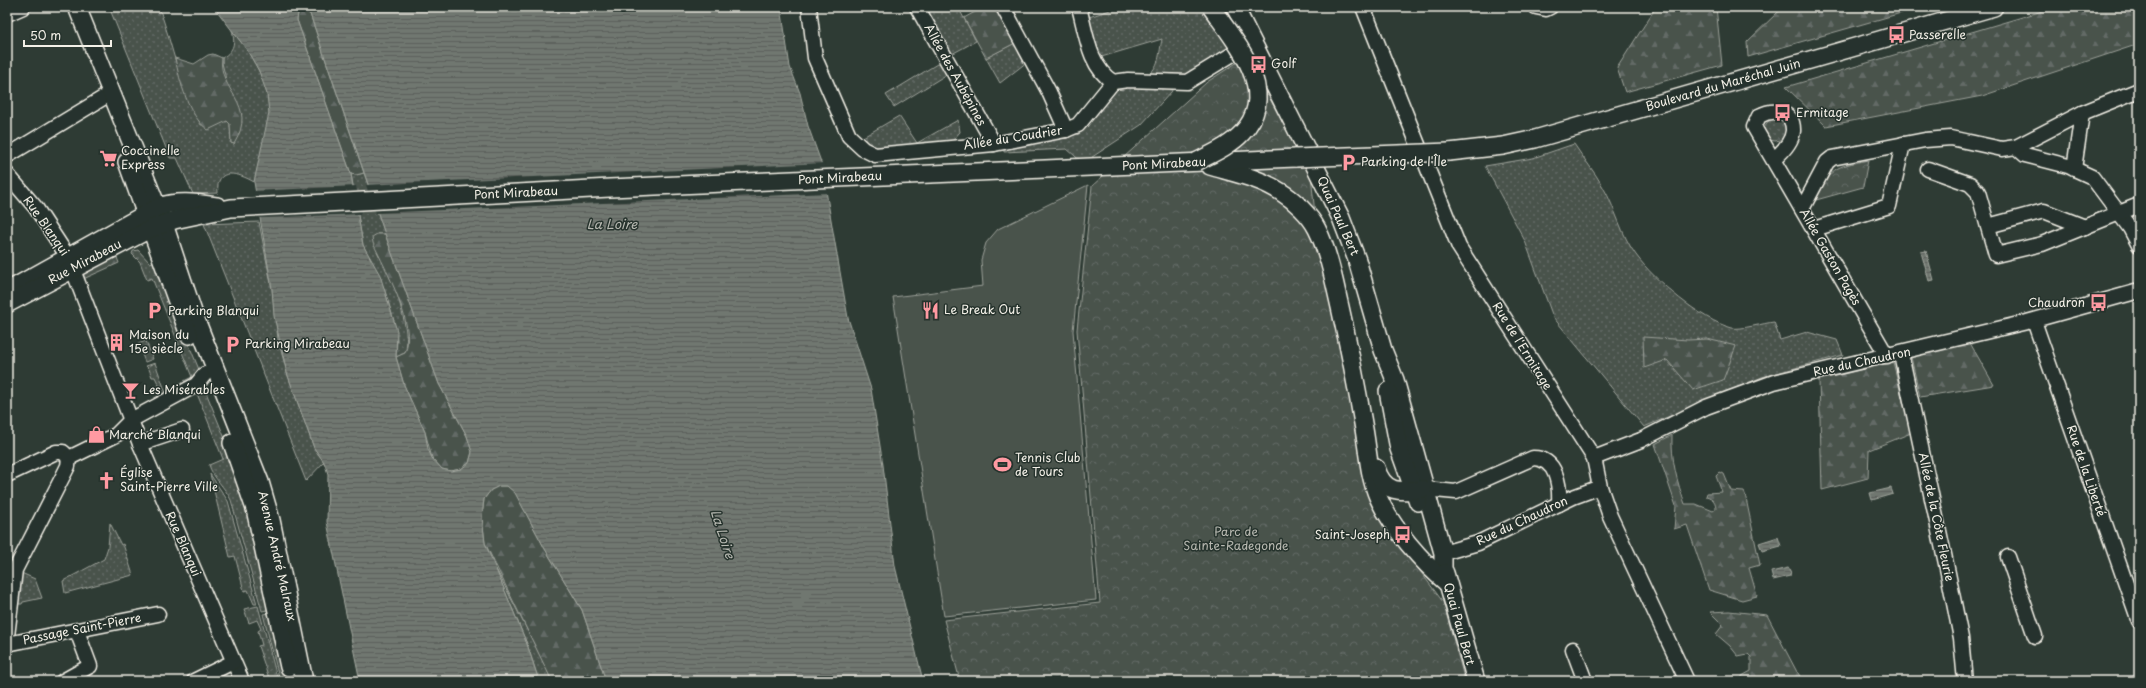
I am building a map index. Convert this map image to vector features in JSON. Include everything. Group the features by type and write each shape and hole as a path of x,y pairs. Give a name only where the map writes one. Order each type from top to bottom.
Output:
{"main road":[{"name":"Avenue André Malraux","path":"68,7 102,98 161,216 205,374 250,492 292,681"},
{"name":"Avenue André Malraux","path":"77,7 161,216 193,312 267,504 304,681"},
{"path":"1196,162 1227,145 1242,133 1254,116 1258,100 1256,81 1251,68 1211,7"},
{"name":"Quai Paul Bert","path":"1223,7 1269,71 1275,88 1344,225 1357,260 1383,350 1390,409 1402,459 1419,490 1443,560 1448,584 1476,681"},
{"name":"Quai Paul Bert","path":"1236,7 1250,43"},
{"name":"Boulevard du Maréchal Juin","path":"1449,152 1504,146 1535,139 1994,7"},
{"name":"Pont Mirabeau","path":"161,216 185,202 231,208 594,189 1449,152"},
{"path":"1196,162 1252,178 1281,192 1300,208 1316,228 1334,277 1350,350 1374,484 1384,509 1419,554 1448,584"},
{"name":"Rue Mirabeau","path":"7,291 70,263 161,216"},
{"name":"Rue Mirabeau","path":"7,304 70,263"},
{"path":"1364,428 1376,471 1382,482 1388,488 1396,490 1419,490"}],"street":[{"path":"7,14 23,7"},
{"name":"Allée du Coudrier","path":"809,7 814,58 849,136 863,149 876,155 994,144 1066,130 1078,125 1113,82"},
{"name":"Allée des Aubépines","path":"917,7 994,144"},
{"path":"1003,7 1049,92 1066,130"},
{"path":"1079,7 1095,64 1103,76 1113,82 1128,80 1187,82 1250,43"},
{"name":"Rue de l'Ermitage","path":"1363,7 1459,247 1594,458 1600,487 1610,516 1687,681"},
{"path":"1536,7 1550,7"},
{"path":"1802,208 1827,162 1832,158 1926,140 1951,138 2002,149 2016,147 2082,113 2139,90"},
{"path":"7,156 102,98"},
{"path":"2074,169 2082,113"},
{"path":"1814,229 1889,206 1903,144"},
{"path":"2016,147 2025,155 2074,169 2092,176 2130,228 2139,245"},
{"name":"Allée Gaston Pagès","path":"1774,159 1886,356"},
{"path":"1928,169 1970,184 1978,192 1996,255 2042,244 2120,214 2139,205"},
{"name":"Rue Blanqui","path":"7,174 36,208 70,263 140,444 242,681"},
{"path":"1988,226 2044,212 2085,227"},
{"name":"Rue du Chaudron","path":"1594,458 1641,440 1706,407 1774,382 1886,356 1901,354 2034,321 2139,291"},
{"name":"Rue de la Liberté","path":"2034,321 2139,621"},
{"name":"Allée de la Côte Fleurie","path":"1901,354 1961,638 1965,681"},
{"path":"68,458 116,435 131,420 196,385 205,374"},
{"path":"140,444 182,430"},
{"path":"7,475 56,452 63,452 68,458 68,466 22,552 15,570 7,636"},
{"path":"1419,490 1456,492 1533,458 1542,458 1550,464 1554,472 1559,489 1559,504"},
{"name":"Rue du Chaudron","path":"1443,560 1559,504 1600,487"},
{"path":"2008,557 2035,636"},
{"name":"Passage Saint-Pierre","path":"7,644 158,614"},
{"path":"63,681 90,666 77,631"},
{"path":"1573,649 1585,681"},
{"path":"194,681 233,662"}],"green space":[{"path":"109,7 159,7 182,82 201,125 227,121 230,124 231,143 234,144 225,75 222,63 222,58 232,49 233,46 234,39 232,30 258,68 266,90 268,101 269,113 267,130 254,182 242,176 229,174 224,175 220,179 218,184 218,193 193,194 177,158 170,158"},
{"path":"931,7 958,7 976,41 948,56 925,10"},
{"path":"986,7 988,12 996,7 1017,42 986,58 964,18"},
{"path":"1119,7 1205,7 1233,47 1183,77 1146,76 1154,69 1159,55 1162,39 1098,58 1086,18"},
{"path":"1656,7 1716,7 1722,65 1625,92 1617,68"},
{"path":"1790,7 1922,7 1748,57 1747,42 1778,12"},
{"path":"2056,7 2139,7 2139,44 1982,96 1826,126 1786,87"},
{"path":"305,11 310,14 364,173 356,175 351,174 297,20 298,13"},
{"path":"1017,42 1027,62 1000,83 986,58"},
{"path":"213,54 222,58 222,69 225,80 240,107 242,118 240,130 234,144 231,143 230,124 227,121 208,130 201,124 190,107 179,77 175,58 194,64 208,55"},
{"path":"942,61 949,73 894,107 886,95"},
{"name":"Parc de Sainte-Radegonde","path":"1238,62 1269,97 1311,176 1319,252 1374,509 1443,602 1465,681 960,681 944,620 1100,603 1077,330 1092,186 1207,82"},
{"path":"1116,87 1171,87 1172,91 1141,125 1083,163 1067,149 1004,152 1004,148 1079,134"},
{"path":"899,116 917,143 958,120 960,132 952,141 872,148 863,137"},
{"path":"1775,119 1783,122 1786,130 1783,138 1775,141 1767,138 1764,130 1767,122"},
{"path":"1574,144 1603,187 1612,204 1626,239 1636,255 1655,276 1680,298 1707,317 1732,328 1774,322 1780,340 1807,332 1837,340 1843,355 1762,377 1644,427 1553,317 1525,241 1485,166 1533,158"},
{"path":"1868,160 1863,187 1816,200 1826,181 1834,170"},
{"path":"364,173 385,234 377,234 392,277 406,329 407,343 405,353 396,357 397,340 394,321 384,288 363,245 351,174 356,175"},
{"name":"Tennis Club de Tours","path":"1088,185 1073,331 1096,600 944,616 893,297 983,286 981,260 986,243 998,229"},
{"path":"259,222 272,289 278,339 287,373 314,448 324,462 306,481 204,224"},
{"path":"377,234 385,234 439,384 467,436 472,452 469,463 461,469 451,471 442,469 432,458 425,432 404,385 396,357 405,353 408,341 407,328 392,282 373,243 372,237"},
{"path":"138,250 150,263 155,261 200,372 200,375 186,383 184,381 192,377 152,278 147,280 140,262 132,254 133,251"},
{"path":"116,255 119,263 81,280 81,274"},
{"path":"1643,337 1688,340 1707,339 1736,346 1723,380 1693,390 1667,360 1644,368"},
{"path":"146,341 153,359 145,362 138,344"},
{"path":"1970,343 1994,385 1920,397 1911,357"},
{"path":"1893,362 1911,433 1869,450 1868,478 1822,490 1819,380"},
{"path":"155,363 166,393 163,394 155,377 152,377 146,366"},
{"path":"203,385 235,463 274,609 262,611 231,500 213,474 209,465 223,459 196,391"},
{"path":"1672,435 1672,453 1675,470 1685,504 1696,504 1713,511 1716,509 1714,501 1706,496 1707,493 1722,492 1716,476 1720,472 1724,474 1731,491 1744,492 1760,565 1749,568 1757,596 1742,600 1709,590 1687,525 1674,529 1676,506 1655,444"},
{"path":"210,474 228,501 257,604 254,604 248,590 244,591 235,556 230,557"},
{"path":"499,486 507,486 515,492 545,549 582,610 606,681 552,681 485,543 482,517 484,499 491,490"},
{"path":"110,523 121,545 123,544 133,575 65,593 63,581 104,559 108,547"},
{"path":"493,563 552,681 539,681 527,644"},
{"path":"19,572 35,579 42,598 23,602 22,604 14,604"},
{"path":"258,606 278,681 270,681 258,646 262,645 258,631 261,629 257,620 249,623 244,609"},
{"path":"1729,611 1767,615 1797,672 1804,681 1742,681 1742,676 1751,671 1751,657 1748,654 1738,656 1730,646 1716,634 1723,625 1710,612"},
{"path":"274,612 289,681 280,681 263,614"}],"water":[{"name":"La Loire","path":"214,7 781,7 790,67 800,93 808,126 821,162 848,318 871,389 883,465 895,566 923,681 606,681 582,610 545,549 515,493 507,486 499,486 491,490 484,499 482,517 485,543 527,644 539,681 360,681 327,522 328,474 324,462 314,448 287,373 274,316 272,289 254,182 269,113 267,94 259,71 247,50","holes":["305,11 310,14 385,234 439,384 467,436 472,452 469,463 461,469 451,471 442,469 432,458 428,449 425,432 404,385 396,357 397,331 380,275 363,245 351,174 297,20 298,13"]},
{"path":"1926,251 1934,280 1929,281 1921,252"},
{"path":"1891,488 1893,494 1872,500 1870,493"},
{"path":"1778,537 1781,546 1762,551 1759,543"},
{"path":"1788,568 1791,570 1790,576 1773,580 1771,572"}],"pier":[{"path":"824,163 828,193 376,213 366,185"},
{"path":"356,186 361,214 257,218 253,191"}],"place":[{"name":"Passerelle","path":"1896,35"},
{"name":"Golf","path":"1258,64"},
{"name":"Ermitage","path":"1783,113"},
{"name":"Coccinelle Express","path":"108,158"},
{"name":"Parking de l'Île","path":"1348,162"},
{"name":"Chaudron","path":"2098,303"},
{"name":"Le Break Out","path":"931,310"},
{"name":"Parking Blanqui","path":"155,311"},
{"name":"Maison du 15e siècle","path":"116,342"},
{"name":"Parking Mirabeau","path":"232,344"},
{"name":"Les Misérables","path":"130,390"},
{"name":"Marché Blanqui","path":"96,435"},
{"name":"Tennis Club de Tours","path":"1002,465"},
{"name":"Église Saint-Pierre Ville","path":"107,480"},
{"name":"Saint-Joseph","path":"1403,535"}]}
